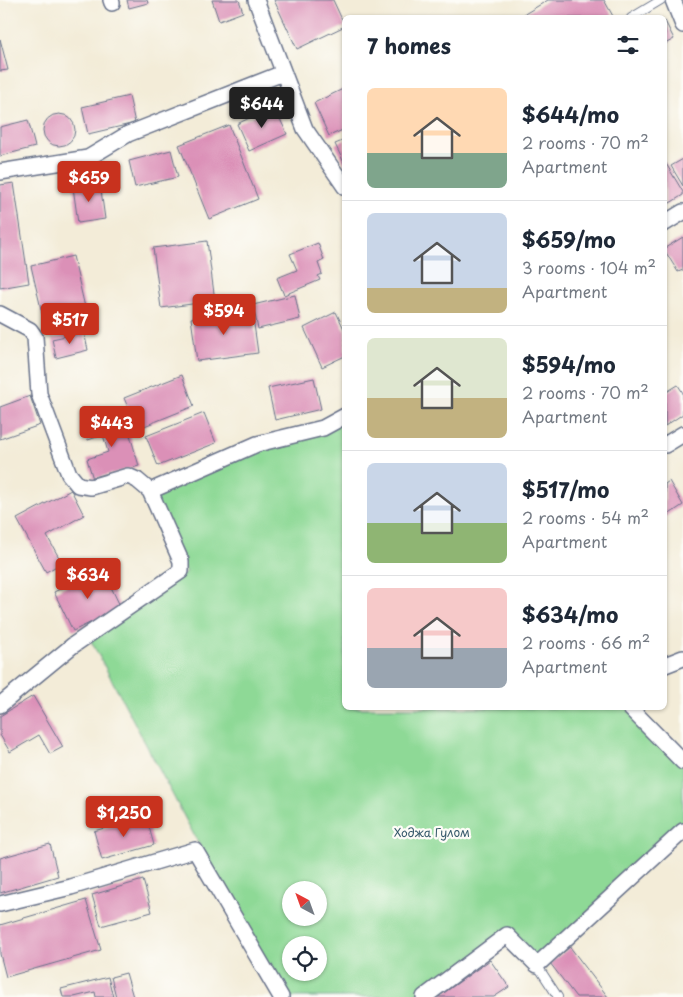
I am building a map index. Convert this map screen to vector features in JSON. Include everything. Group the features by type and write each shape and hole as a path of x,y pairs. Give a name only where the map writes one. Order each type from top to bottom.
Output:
{"street":[{"path":"256,0 305,129 342,183"},
{"path":"672,0 683,25"},
{"path":"0,172 88,158 128,134 283,73"},
{"path":"667,222 683,212"},
{"path":"0,314 30,330 36,337 39,394 69,474 78,485 91,487 128,476 137,480 150,491 181,562 182,572 72,646 0,705"},
{"path":"150,491 257,444 323,428 342,418"},
{"path":"667,444 683,434"},
{"path":"667,664 683,658"},
{"path":"632,710 683,762"},
{"path":"424,997 506,935 537,965 683,831"},
{"path":"0,904 70,887 195,850 281,997"}],"lane":[{"path":"636,15 661,0"},
{"path":"537,965 558,997"}],"green space":[{"name":"Ходжа Гулом","path":"342,417 342,710 637,710 683,759 683,831 537,965 506,935 412,997 286,997 247,935 89,637 187,572 159,536 150,491"}],"building":[{"path":"127,0 147,0 148,3 129,8"},
{"path":"212,0 239,0 243,12 219,21"},
{"path":"274,0 333,0 342,20 342,27 297,49"},
{"path":"548,0 604,0 612,15 523,15"},
{"path":"667,25 674,39 667,43"},
{"path":"0,39 8,70 0,71"},
{"path":"342,89 342,130 329,136 314,103"},
{"path":"129,96 135,123 88,134 82,107"},
{"path":"274,106 287,134 249,151 237,124"},
{"path":"59,114 65,115 70,119 74,124 74,136 70,141 65,145 59,146 53,145 48,141 44,136 43,130 44,124 48,119 53,115"},
{"path":"28,120 35,147 0,156 0,127"},
{"path":"229,125 258,199 209,219 179,145"},
{"path":"342,141 342,159 335,144"},
{"path":"171,150 178,177 135,187 129,161"},
{"path":"683,159 683,186 671,166"},
{"path":"667,165 683,192 683,195 667,205"},
{"path":"14,183 29,283 0,288 0,185"},
{"path":"100,183 105,219 78,223 73,187"},
{"path":"683,237 683,270 678,272 667,254 667,247"},
{"path":"207,241 215,301 161,308 153,248"},
{"path":"318,243 324,260 318,263 322,274 318,276 320,280 284,295 277,278 297,270 290,254"},
{"path":"73,256 88,320 46,330 31,266"},
{"path":"295,295 300,319 258,329 253,305"},
{"path":"252,310 258,353 197,361 191,318"},
{"path":"336,312 342,325 342,357 322,367 304,328"},
{"path":"84,332 88,350 56,358 52,339"},
{"path":"182,375 194,406 137,429 124,398"},
{"path":"314,378 321,409 275,420 268,388"},
{"path":"678,385 683,393 683,414 667,425 667,392"},
{"path":"30,396 40,425 0,439 0,407"},
{"path":"204,413 216,443 158,466 146,436"},
{"path":"120,415 125,429 128,428 139,466 93,479 87,459 108,452 103,435 88,440 84,426"},
{"path":"669,481 683,505 667,516 667,482"},
{"path":"71,490 84,515 47,536 62,563 46,572 17,519"},
{"path":"102,568 121,608 73,631 54,592"},
{"path":"33,696 63,747 50,754 39,735 10,752 0,735 0,716"},
{"path":"146,816 154,845 102,860 94,831"},
{"path":"50,844 58,876 0,893 0,858"},
{"path":"143,880 152,912 101,926 92,895"},
{"path":"86,900 101,950 6,977 0,954 0,925"},
{"path":"570,947 608,997 576,997 550,963"},
{"path":"490,960 509,987 494,997 438,997"},
{"path":"126,973 133,997 116,997 111,977"},
{"path":"108,977 113,997 96,997 95,992 74,997 63,997 61,989"}]}
